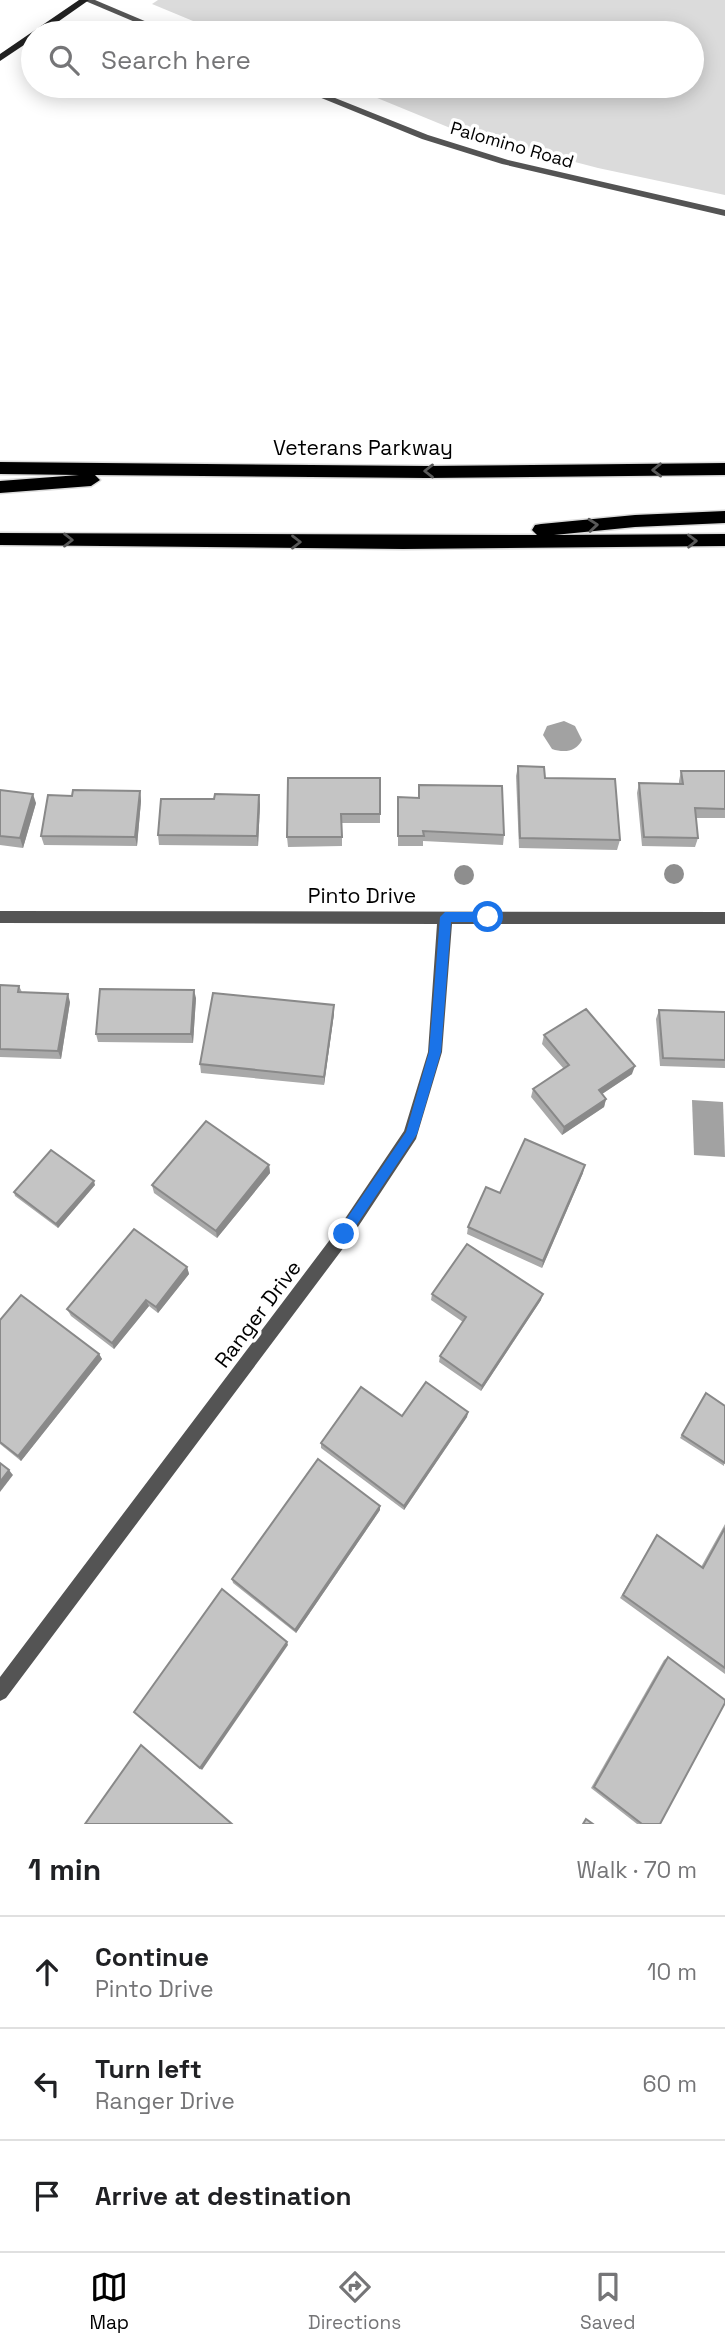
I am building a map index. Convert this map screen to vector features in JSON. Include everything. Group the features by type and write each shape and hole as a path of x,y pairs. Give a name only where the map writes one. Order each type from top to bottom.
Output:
{"highway":[{"path":"0,457 103,469"},
{"name":"Veterans Parkway","path":"0,468 725,468"},
{"path":"0,487 187,470"},
{"path":"403,543 635,521 725,517"},
{"path":"0,539 403,543 725,540"}],"main road":[{"path":"54,21 86,0"},
{"path":"0,58 21,44"}],"street":[{"path":"86,0 138,21"},
{"name":"Palomino Road","path":"327,98 425,137 505,162 725,213"},
{"name":"Pinto Drive","path":"0,917 725,919"},
{"name":"Ranger Drive","path":"0,1692 344,1234 411,1134 435,1052 445,917"}],"shaded area":[{"path":"158,0 725,0 725,195 598,168 460,132 377,98 704,98 704,21 193,21 152,4"},
{"path":"564,721 575,726 582,740 569,750 552,749 543,735 547,726"},
{"path":"692,1100 723,1102 725,1157 694,1155"}],"building":[{"path":"518,766 544,767 545,778 615,779 620,840 520,838"},
{"path":"681,771 725,771 725,809 695,808 698,838 644,837 639,783 683,784"},
{"path":"288,778 380,778 380,814 341,814 342,837 287,837"},
{"path":"419,785 502,786 504,835 423,831 424,836 398,836 398,797 419,798"},
{"path":"0,790 33,794 20,838 0,836"},
{"path":"73,790 140,791 135,837 41,836 48,795 72,796"},
{"path":"215,794 259,795 257,836 158,835 161,799 214,799"},
{"path":"0,985 19,986 18,992 68,994 58,1051 0,1049"},
{"path":"100,989 194,990 191,1034 96,1034"},
{"path":"213,993 334,1005 324,1077 200,1064"},
{"path":"586,1009 635,1066 599,1090 606,1099 564,1127 533,1089 569,1065 544,1035"},
{"path":"659,1010 725,1012 725,1060 663,1058"},
{"path":"206,1121 269,1165 216,1231 152,1185"},
{"path":"525,1139 585,1165 543,1261 468,1227 486,1187 500,1193"},
{"path":"51,1150 94,1181 56,1224 14,1192"},
{"path":"134,1229 187,1267 156,1307 146,1300 112,1343 67,1309"},
{"path":"467,1244 543,1294 482,1386 440,1356 466,1317 432,1294"},
{"path":"21,1295 99,1354 18,1456 0,1442 0,1320"},
{"path":"426,1382 468,1412 404,1506 321,1443 361,1387 402,1416"},
{"path":"706,1393 725,1406 725,1463 682,1435"},
{"path":"318,1459 380,1506 295,1630 232,1579"},
{"path":"0,1463 9,1470 0,1482"},
{"path":"725,1528 725,1668 623,1595 657,1535 703,1568"},
{"path":"222,1589 287,1642 200,1768 134,1712"},
{"path":"668,1657 725,1700 725,1703 660,1824 642,1824 594,1787"},
{"path":"141,1745 232,1824 85,1824"}],"route":[{"path":"344,1234 411,1134 435,1052 445,917 488,917"}]}
